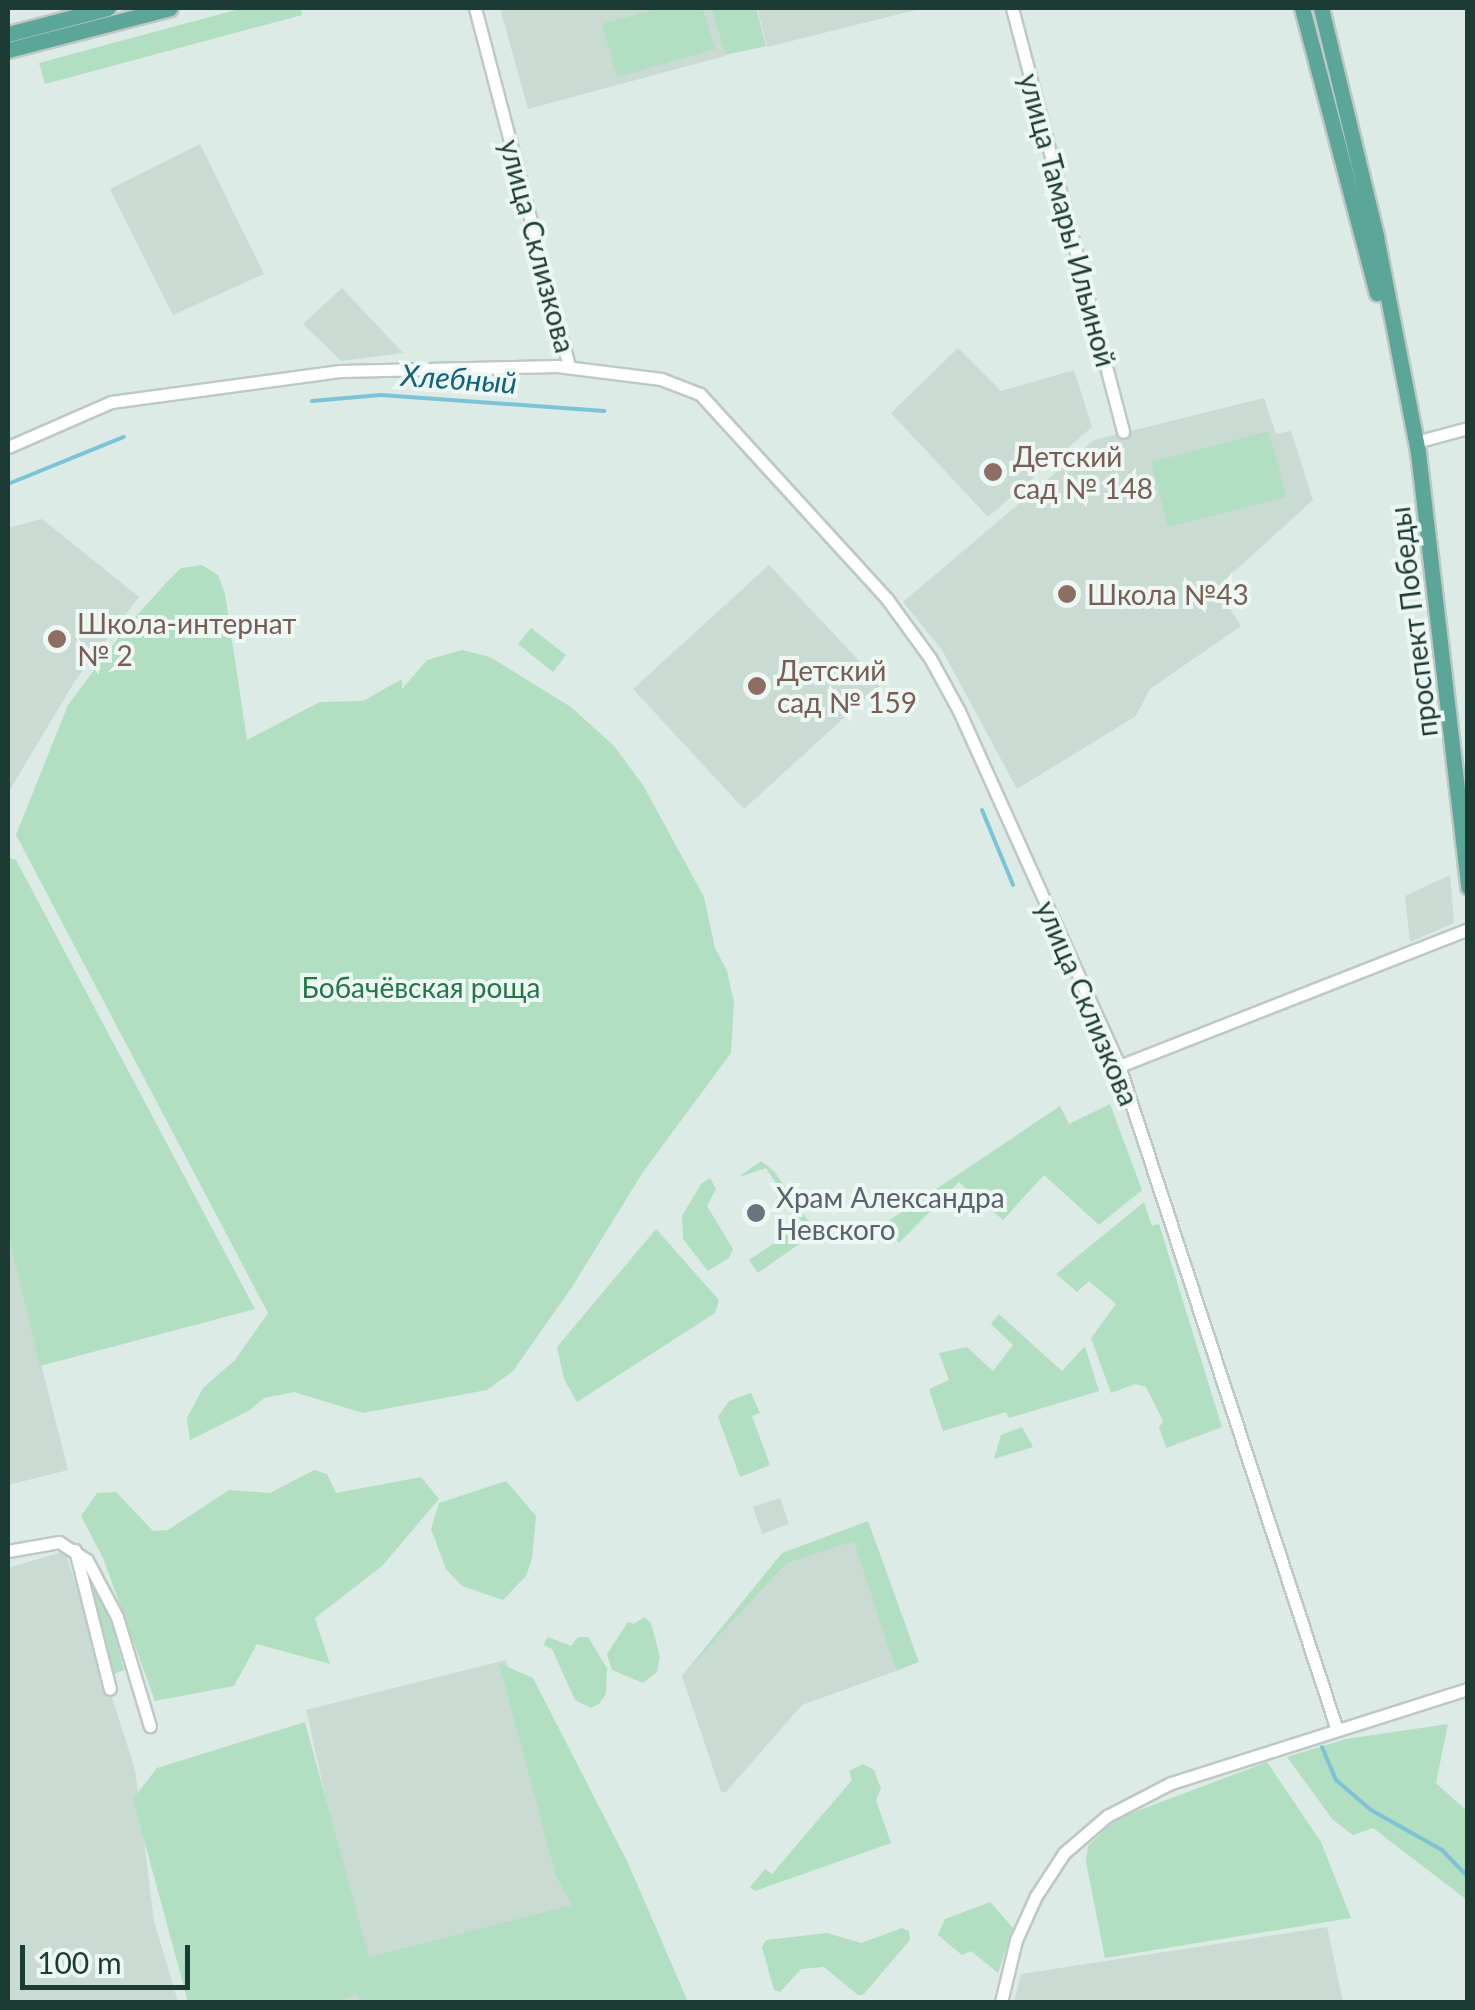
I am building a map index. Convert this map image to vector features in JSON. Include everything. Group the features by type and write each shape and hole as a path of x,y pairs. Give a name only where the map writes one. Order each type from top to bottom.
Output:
{"main road":[{"path":"8,34 108,8"},
{"path":"8,50 170,8"},
{"name":"проспект Победы","path":"1302,8 1379,300 1398,354"},
{"name":"проспект Победы","path":"1321,8 1376,236 1416,442 1468,887"}],"street":[{"name":"улица Склизкова","path":"475,8 569,367 661,379 694,389 894,608 930,658 959,711 1119,1066 1337,1730"},
{"name":"улица Тамары Ильиной","path":"1012,8 1123,432"},
{"path":"8,447 111,402 281,377 396,368 569,367"},
{"path":"1416,442 1468,428"},
{"path":"1119,1066 1468,930"},
{"path":"8,1552 59,1542 74,1550 98,1574 117,1617 150,1726"},
{"path":"74,1550 110,1689"},
{"path":"1000,2002 1025,1915 1058,1860 1088,1830 1160,1787 1468,1690"}],"shaded area":[{"path":"500,8 711,8 725,56 528,109"},
{"path":"757,8 924,8 767,47"},
{"path":"200,144 264,274 173,315 110,189"},
{"path":"342,288 403,353 341,361 303,324"},
{"name":"Детский сад № 148","path":"958,348 1001,391 1074,370 1092,427 988,517 891,413"},
{"name":"Школа №43","path":"1264,398 1276,434 1291,431 1313,500 1217,587 1241,626 1150,689 1136,716 1017,789 942,650 903,602 1094,440"},
{"name":"Школа-интернат № 2","path":"42,519 139,597 75,681 8,793 8,528"},
{"name":"Детский сад № 159","path":"769,565 881,684 744,809 633,689"},
{"path":"1450,875 1454,923 1410,942 1405,896"},
{"path":"8,1233 68,1470 8,1485"},
{"path":"780,1498 789,1524 762,1534 753,1507"},
{"path":"855,1540 896,1671 802,1705 726,1792 721,1792 682,1676 787,1563"},
{"path":"65,1551 135,1769 154,1921 178,2002 8,2002 8,1568"},
{"path":"506,1660 580,1905 675,2002 229,2002 364,1967 306,1710"},
{"path":"1327,1927 1343,2002 1014,2002 1021,1974"}],"green space":[{"path":"243,8 301,8 302,15 45,84 39,63"},
{"path":"660,8 703,8 715,49 617,77 602,24"},
{"path":"711,8 756,8 766,46 725,55"},
{"path":"1269,431 1286,497 1168,527 1151,462"},
{"name":"Бобачёвская роща","path":"202,565 218,575 225,594 247,740 320,702 363,701 402,679 402,689 427,660 462,650 490,657 571,707 614,746 643,785 704,897 715,948 727,971 734,1003 731,1053 643,1172 572,1287 513,1371 487,1390 363,1413 294,1392 264,1398 250,1410 190,1440 187,1418 203,1388 235,1360 268,1313 16,835 68,705 128,625 168,581 181,568"},
{"path":"531,628 566,655 553,672 518,644"},
{"path":"8,857 16,860 255,1309 40,1366 8,1233"},
{"path":"1110,1104 1142,1190 1099,1225 1044,1175 1003,1220 959,1182 899,1243 884,1224 1060,1106 1069,1124"},
{"path":"761,1161 774,1171 816,1232 758,1273 749,1260 803,1224 766,1168 739,1177"},
{"path":"710,1178 716,1189 707,1206 733,1249 729,1258 708,1271 683,1239 682,1216 701,1184"},
{"path":"1144,1202 1152,1226 1159,1224 1222,1427 1166,1448 1159,1427 1163,1421 1146,1387 1135,1384 1111,1393 1091,1338 1116,1304 1089,1281 1077,1292 1056,1274"},
{"path":"656,1229 719,1300 715,1313 577,1402 564,1379 557,1347"},
{"path":"999,1314 1062,1371 1085,1346 1099,1391 1009,1418 1006,1412 943,1431 929,1389 949,1380 939,1353 967,1347 993,1371 1013,1345 991,1324"},
{"path":"751,1393 760,1413 752,1416 770,1465 740,1477 718,1417 729,1401"},
{"path":"1022,1427 1033,1447 994,1459 1001,1435"},
{"path":"314,1470 327,1474 336,1493 421,1477 439,1499 382,1566 315,1618 330,1664 257,1644 234,1686 155,1701 103,1558 81,1516 97,1493 116,1492 153,1531 168,1530 229,1490 270,1493"},
{"path":"506,1481 536,1516 532,1559 526,1576 503,1600 462,1586 446,1569 431,1529 439,1503"},
{"path":"868,1521 919,1662 896,1671 854,1541 787,1563 682,1676 782,1553"},
{"path":"93,1583 109,1614 124,1670 114,1674 95,1607"},
{"path":"644,1617 651,1623 660,1657 657,1672 643,1683 612,1670 607,1654 628,1622 634,1624"},
{"path":"548,1637 571,1646 578,1637 588,1637 607,1668 606,1694 599,1704 591,1708 575,1700 552,1649 543,1645"},
{"path":"499,1663 533,1678 628,1863 688,2002 364,2002 356,1994 335,2002 188,2002 133,1799 157,1768 305,1722 369,1957 572,1905 556,1876"},
{"path":"1448,1724 1436,1783 1467,1811 1467,1900 1373,1828 1353,1835 1333,1820 1287,1757 1346,1739"},
{"path":"1267,1762 1321,1842 1351,1918 1105,1958 1086,1862 1088,1846 1116,1819"},
{"path":"863,1764 874,1770 881,1789 876,1800 891,1843 755,1891 750,1887 765,1869 772,1874 852,1780 849,1771"},
{"path":"990,1902 1013,1928 998,1973 971,1951 962,1955 938,1935 945,1919"},
{"path":"902,1928 909,1931 910,1940 863,1995 824,1967 801,1969 780,1992 774,1990 762,1947 766,1940 827,1933 861,1943"}],"waterway":[{"name":"Хлебный","path":"312,401 381,395 604,411"},
{"name":"Хлебный","path":"8,484 124,437"},
{"name":"Хлебный","path":"982,810 1013,885"},
{"name":"Хлебный","path":"1322,1747 1336,1780 1371,1810 1442,1850 1468,1877"}],"place":[{"name":"Детский сад № 148","path":"993,472"},
{"name":"Школа №43","path":"1067,594"},
{"name":"Школа-интернат № 2","path":"57,639"},
{"name":"Детский сад № 159","path":"757,686"},
{"name":"Храм Александра Невского","path":"756,1213"}]}
